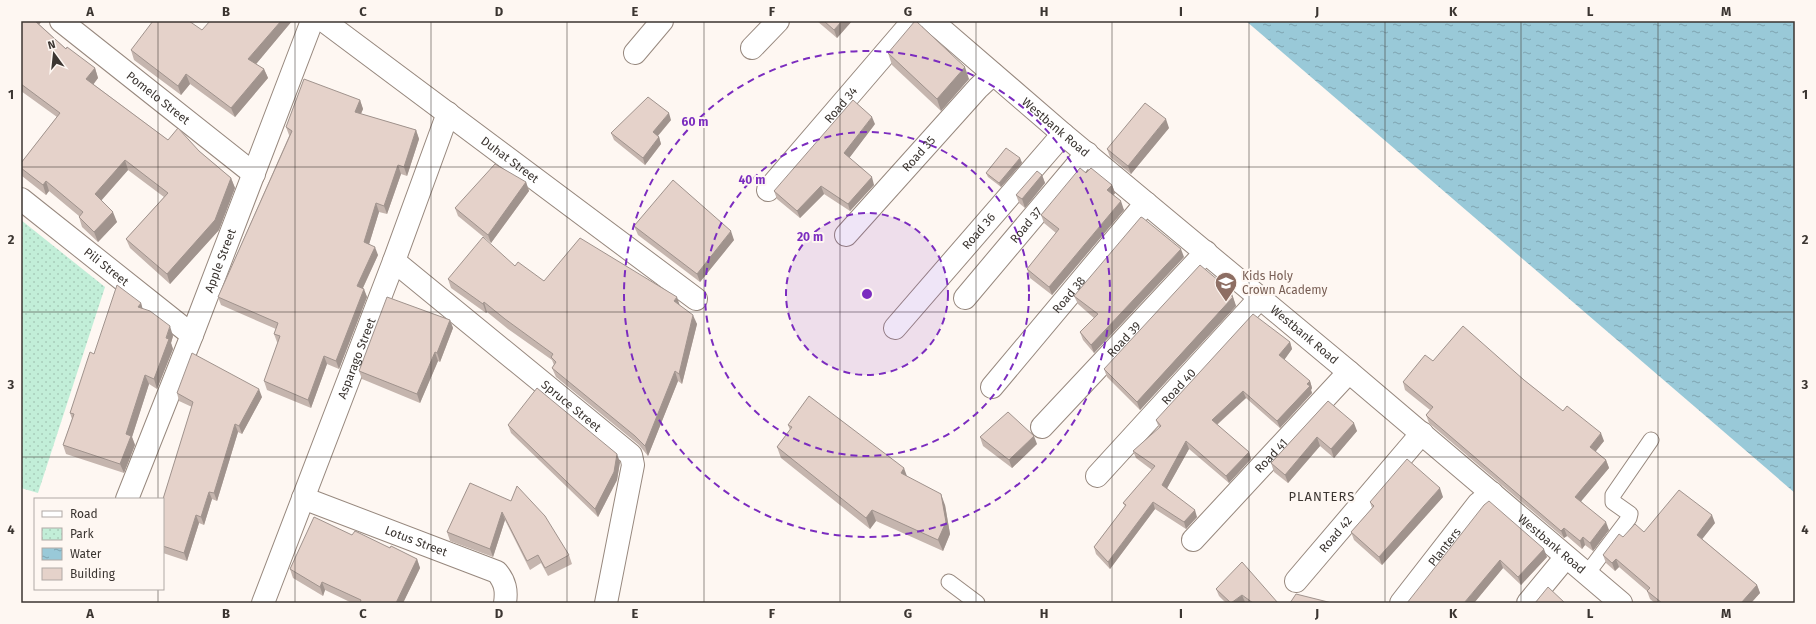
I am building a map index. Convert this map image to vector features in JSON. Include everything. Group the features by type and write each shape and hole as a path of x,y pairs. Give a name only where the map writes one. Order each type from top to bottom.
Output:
{"street":[{"name":"Pomelo Street","path":"61,21 254,174"},
{"name":"Apple Street","path":"126,498 192,335 312,21"},
{"name":"Duhat Street","path":"324,21 696,299"},
{"path":"635,52 662,21"},
{"path":"752,48 778,21"},
{"name":"Road 34","path":"768,190 913,21"},
{"name":"Westbank Road","path":"932,21 1063,134 1422,433 1586,575 1621,603"},
{"name":"Road 35","path":"846,235 978,88 993,74"},
{"name":"Asparago Street","path":"263,603 394,261 448,113"},
{"name":"Road 36","path":"895,328 1063,134"},
{"name":"Road 37","path":"965,298 1087,153"},
{"name":"Pili Street","path":"21,199 192,335"},
{"name":"Road 38","path":"992,387 1146,203"},
{"name":"Road 39","path":"1042,427 1195,266 1206,252"},
{"name":"Spruce Street","path":"394,261 631,455 633,465 606,603"},
{"name":"Road 40","path":"1097,476 1260,298"},
{"name":"Road 41","path":"1193,540 1349,372"},
{"name":"Road 42","path":"1296,581 1422,433"},
{"name":"Planters","path":"1401,603 1478,504 1492,493"},
{"name":"Lotus Street","path":"303,498 497,572 503,580 506,592 505,603"},
{"path":"1528,603 1566,557"}],"lane":[{"path":"1586,575 1629,518 1630,514 1613,502 1613,495 1651,440"},
{"path":"948,582 977,603"}],"green space":[{"path":"21,220 105,287 38,493 21,488"}],"water":[{"path":"1246,21 1795,21 1795,493"}],"building":[{"path":"21,21 35,21 66,49 67,47 95,68 86,79 168,140 178,128 199,151 231,178 215,220 167,274 126,239 168,193 125,160 95,194 113,212 94,232 79,217 83,212 46,181 43,185 21,168 21,163 60,113 21,84"},
{"path":"153,21 189,21 202,30 210,21 281,21 248,59 264,69 231,108 186,74 178,86 131,50"},
{"path":"824,21 842,21 834,30"},
{"path":"915,21 965,67 937,99 888,53"},
{"path":"304,79 360,100 355,112 416,130 404,167 398,165 384,206 376,203 364,242 375,247 357,286 364,289 336,361 324,356 308,400 264,381 280,336 274,334 278,323 218,297 292,131 286,127"},
{"path":"648,97 669,113 653,132 659,137 643,158 611,133"},
{"path":"853,100 872,117 844,153 872,177 848,204 821,186 797,211 774,191"},
{"path":"1145,103 1166,119 1128,166 1107,149"},
{"path":"1006,148 1020,158 999,183 986,173"},
{"path":"495,164 526,182 488,235 455,208"},
{"path":"1080,168 1086,173 1091,168 1112,185 1107,190 1121,201 1049,287 1027,269 1059,229 1041,215"},
{"path":"1037,171 1042,175 1022,199 1016,195"},
{"path":"673,180 731,231 697,274 634,226"},
{"path":"1141,217 1181,249 1091,345 1080,332 1098,314 1074,296"},
{"path":"483,237 515,266 518,262 544,281 580,238 677,297 674,301 693,315 679,374 675,371 645,446 635,436 552,368 556,362 551,357 553,354 484,302 483,304 448,279"},
{"path":"1200,265 1231,291 1229,294 1233,297 1137,402 1104,369"},
{"path":"117,285 141,303 138,307 150,311 170,326 166,338 169,339 154,379 145,375 126,434 131,436 120,464 63,445 74,414 70,413 90,352 94,354"},
{"path":"387,297 450,320 437,353 435,352 417,394 359,371"},
{"path":"1253,314 1290,342 1279,355 1310,381 1307,384 1310,386 1277,421 1243,391 1212,420 1249,452 1226,476 1186,441 1162,485 1195,510 1184,522 1153,502 1108,562 1094,547 1126,505 1123,503 1155,466 1133,451 1161,426 1156,420"},
{"path":"1463,326 1524,380 1563,411 1567,406 1601,433 1590,447 1606,460 1575,497 1606,522 1590,543 1583,537 1580,541 1564,528 1561,531 1429,418 1426,415 1433,407 1403,382 1425,355 1433,361"},
{"path":"192,353 259,389 239,426 235,424 214,493 209,492 201,517 196,515 184,553 164,546 163,498 193,402 177,393"},
{"path":"537,388 617,454 614,472 595,509 508,425"},
{"path":"809,396 904,468 901,473 941,494 946,522 938,540 872,510 866,518 777,447 792,427 788,425"},
{"path":"1328,401 1354,423 1331,449 1317,437 1285,475 1271,463"},
{"path":"1008,412 1034,436 1009,460 980,437"},
{"path":"1407,459 1440,488 1379,557 1351,532 1374,506 1370,502"},
{"path":"470,483 511,501 517,486 545,516 569,555 545,568 538,555 527,561 502,512 490,549 447,532"},
{"path":"1679,490 1712,515 1697,535 1757,585 1741,603 1662,603 1647,591 1650,588 1616,559 1612,563 1603,555 1619,534 1623,537 1635,524 1644,532"},
{"path":"1489,501 1544,549 1518,577 1500,560 1464,603 1407,603 1484,505"},
{"path":"314,517 352,535 355,531 417,559 396,603 360,603 361,600 322,582 320,587 290,569"},
{"path":"1242,562 1278,603 1253,603 1242,595 1231,603 1216,589"},
{"path":"1548,587 1565,603 1535,603"},
{"path":"1296,594 1332,603 1290,603"}],"place":[{"name":"Kids Holy Crown Academy","path":"1226,302"}],"district":[{"name":"PLANTERS","path":"1322,496"}]}
